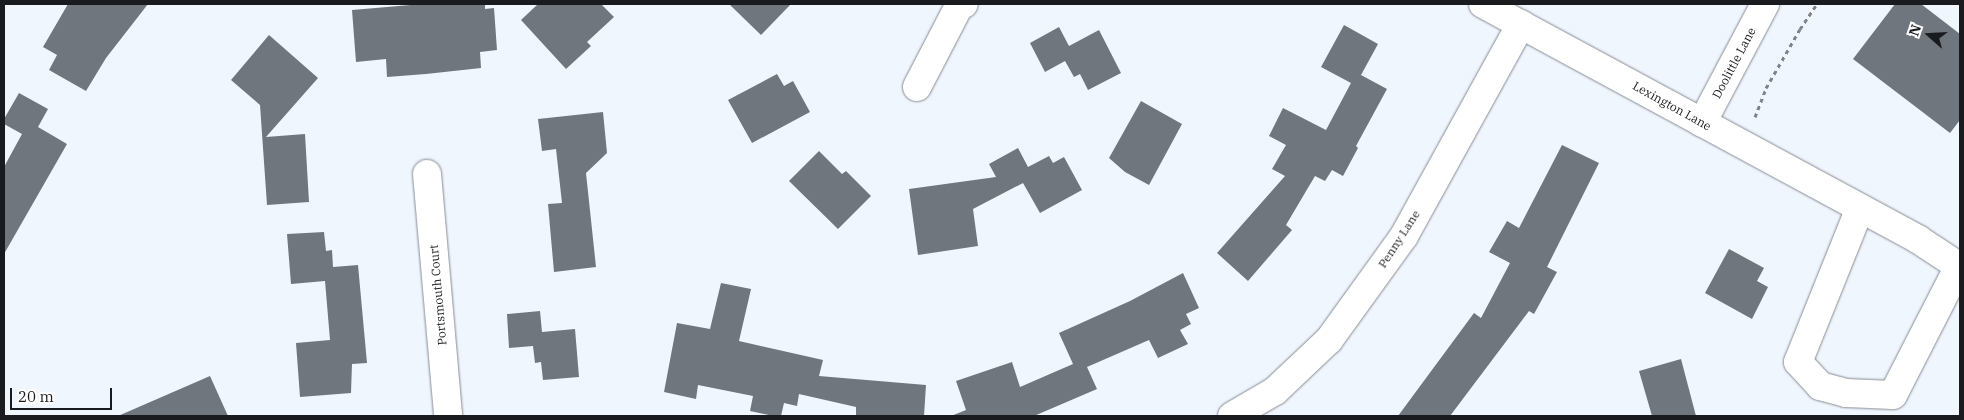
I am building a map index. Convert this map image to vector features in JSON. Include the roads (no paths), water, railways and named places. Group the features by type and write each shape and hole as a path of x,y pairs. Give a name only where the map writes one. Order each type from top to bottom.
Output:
{"street":[{"path":"917,87 959,6 964,4"},
{"name":"Lexington Lane","path":"1483,4 1744,146 1860,208 1919,240 1960,266 1893,395 1846,393 1820,386 1798,362 1860,208"},
{"name":"Doolittle Lane","path":"1702,123 1766,4"},
{"name":"Penny Lane","path":"1232,416 1275,390 1329,340 1404,236 1521,24"},
{"name":"Portsmouth Court","path":"427,174 448,416"}]}
